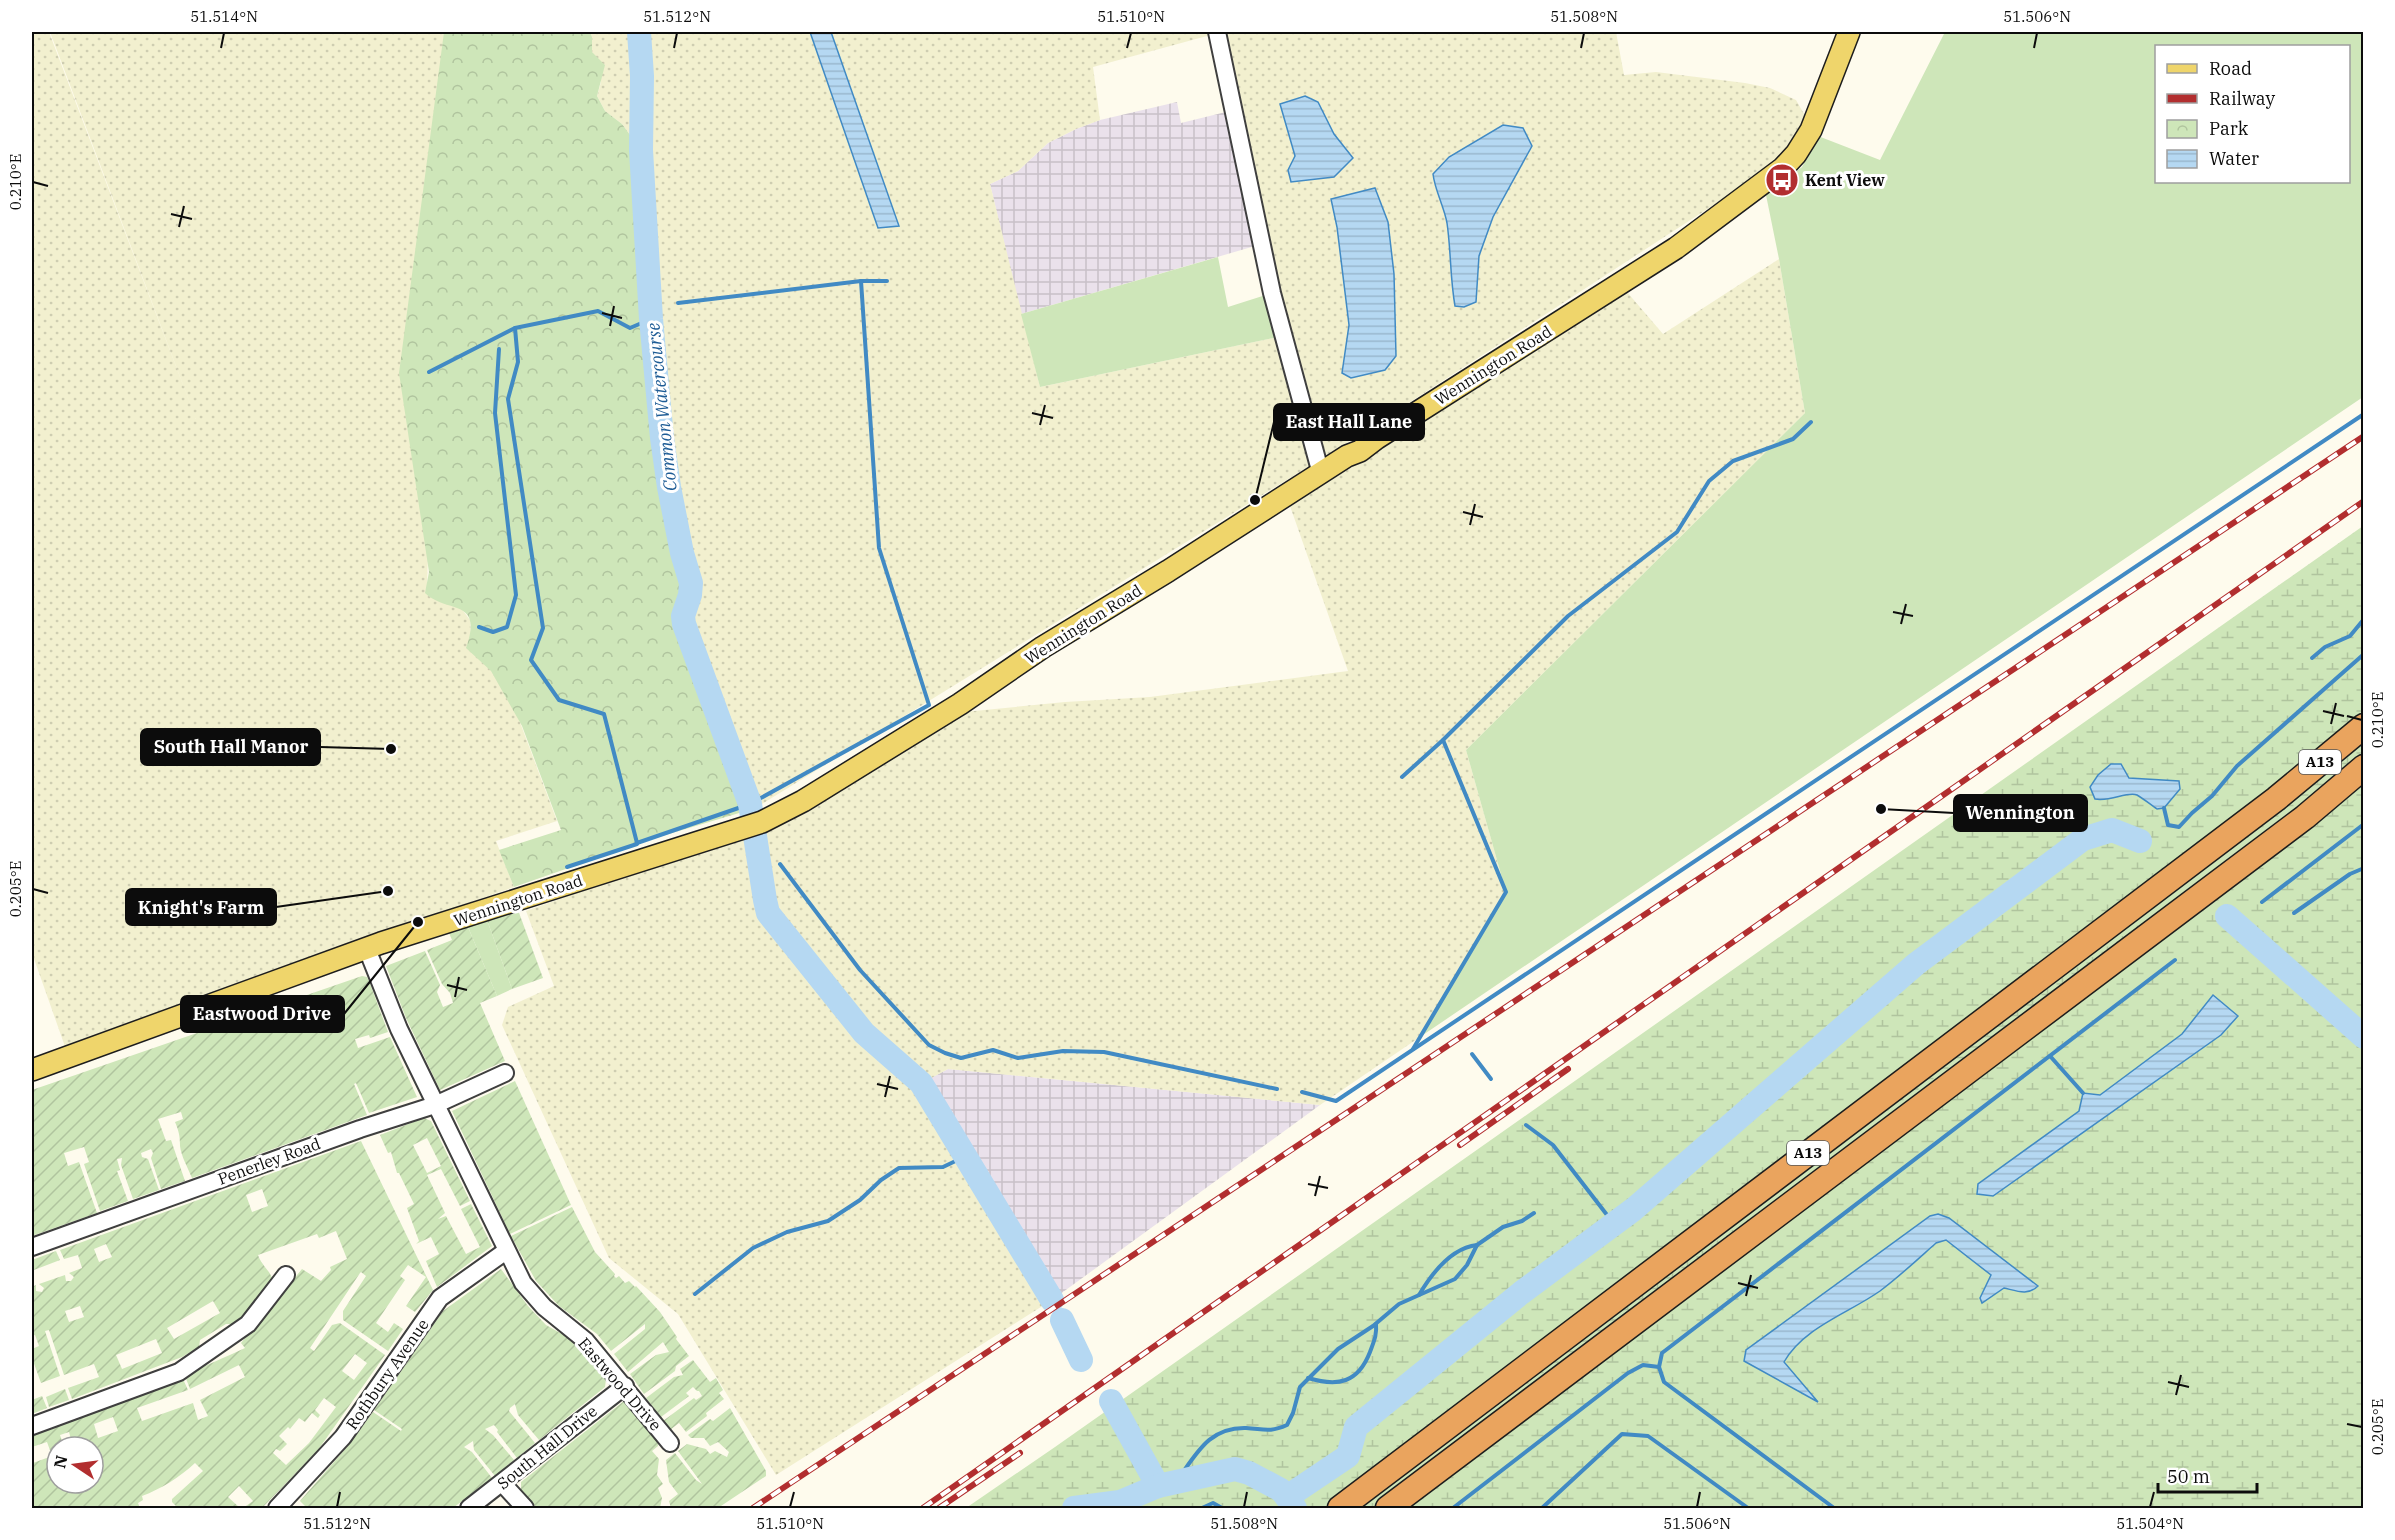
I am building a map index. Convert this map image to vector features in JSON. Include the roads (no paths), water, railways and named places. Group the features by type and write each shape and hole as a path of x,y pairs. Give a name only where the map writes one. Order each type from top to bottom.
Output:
{"highway":[{"name":"A13","path":"1340,1509 2266,806 2364,726"},
{"name":"A13","path":"1388,1509 2296,824 2364,767"}],"main road":[{"name":"Wennington Road","path":"32,1070 367,948 762,822 803,801 960,704 1043,648 1676,248 1783,168 1796,154 1811,130 1849,32"}],"street":[{"path":"1217,32 1272,293 1321,474"},
{"name":"Eastwood Drive","path":"367,948 399,1029 523,1283 544,1308 586,1341 670,1443"},
{"name":"Penerley Road","path":"32,1247 360,1129 435,1105 505,1073"},
{"name":"Rothbury Avenue","path":"277,1509 344,1437 440,1298 506,1251"},
{"path":"32,1426 179,1372 248,1324 286,1275"},
{"name":"South Hall Drive","path":"469,1509 625,1386"},
{"path":"503,1484 525,1509"}],"water":[{"path":"810,32 831,32 899,226 878,228"},
{"path":"1305,96 1318,102 1334,134 1353,158 1334,177 1291,182 1288,170 1295,156 1280,104"},
{"path":"1503,125 1523,128 1532,146 1493,217 1479,256 1476,302 1464,307 1455,306 1447,223 1433,174 1449,157"},
{"path":"1375,188 1388,222 1394,274 1396,356 1385,370 1351,378 1342,373 1349,325 1337,227 1331,199"},
{"path":"2111,764 2121,764 2129,778 2179,781 2180,789 2164,808 2157,809 2133,794 2095,799 2090,787 2098,775"},
{"path":"2213,995 2238,1016 2221,1035 1993,1196 1977,1194 1978,1184 2079,1111 2083,1093 2100,1095 2182,1034"},
{"path":"1938,1214 1949,1218 2038,1286 2026,1292 2004,1288 1982,1303 1980,1298 1991,1275 1946,1240 1936,1243 1880,1291 1815,1330 1793,1350 1784,1362 1818,1402 1744,1361 1746,1350 1930,1216"}],"waterway":[{"name":"Common Watercourse","path":"639,32 642,76 641,150 651,319 662,438 682,553 691,583 690,595 683,616 684,624 750,804 768,913 864,1033 921,1083 1052,1300"},
{"path":"678,303 861,281 887,281"},
{"path":"515,328 518,362 508,399 543,628 531,660 559,700 604,714 637,843 750,804 929,705 879,548 861,281"},
{"path":"429,372 515,328 598,311 630,328 651,319"},
{"path":"479,627 493,632 507,627 516,595 495,413 499,349"},
{"path":"1302,1092 1336,1101 2364,414"},
{"path":"1402,777 1443,740 1568,616 1677,532 1709,481 1733,461 1793,439 1811,422"},
{"path":"2312,658 2325,647 2350,636 2364,619"},
{"path":"2164,808 2168,825 2179,827 2212,796 2237,766 2364,654"},
{"path":"1413,1049 1506,892 1443,740"},
{"path":"2262,902 2364,824"},
{"path":"1287,1497 1348,1456 1356,1427 1521,1293 1634,1209 1916,964 2083,839 2112,830 2140,841"},
{"path":"567,867 637,844"},
{"path":"780,864 860,970 929,1045 945,1053 961,1058 993,1050 1018,1058 1063,1051 1104,1052 1277,1089"},
{"path":"2294,913 2350,874 2364,868"},
{"path":"2227,916 2364,1037"},
{"path":"1659,1367 1662,1353 2175,960"},
{"path":"1472,1054 1491,1079"},
{"path":"2050,1056 2083,1093"},
{"path":"1526,1125 1553,1145 1614,1224"},
{"path":"695,1294 753,1248 787,1232 828,1221 860,1200 881,1180 899,1168 943,1167 966,1156"},
{"path":"1176,1482 1204,1444 1222,1432 1246,1428 1271,1430 1287,1425 1300,1387 1338,1349 1373,1326 1399,1304 1455,1279 1467,1265 1477,1245 1503,1227 1522,1221 1534,1213"},
{"path":"1419,1295 1436,1270 1451,1256 1477,1245"},
{"path":"1062,1320 1081,1360"},
{"path":"1308,1378 1338,1382 1353,1376 1370,1352 1376,1335 1376,1324"},
{"path":"1453,1508 1628,1373 1643,1365 1659,1367 1664,1382 1834,1508"},
{"path":"1111,1401 1158,1486"},
{"path":"1542,1508 1622,1434 1648,1436 1748,1508"},
{"path":"1074,1508 1120,1502 1158,1486 1235,1469 1249,1473 1281,1490 1295,1508"},
{"path":"1202,1508 1213,1503 1222,1508"}],"railway":[{"path":"753,1508 2364,436"},
{"path":"923,1508 2364,501"},
{"path":"1460,1145 1568,1069"},
{"path":"939,1508 1020,1453"}],"place":[{"name":"Kent View","path":"1782,180"},
{"name":"East Hall Lane","path":"1255,500"},
{"name":"South Hall Manor","path":"391,749"},
{"name":"Wennington","path":"1881,809"},
{"name":"Knight's Farm","path":"388,891"},
{"name":"Eastwood Drive","path":"418,922"}]}
